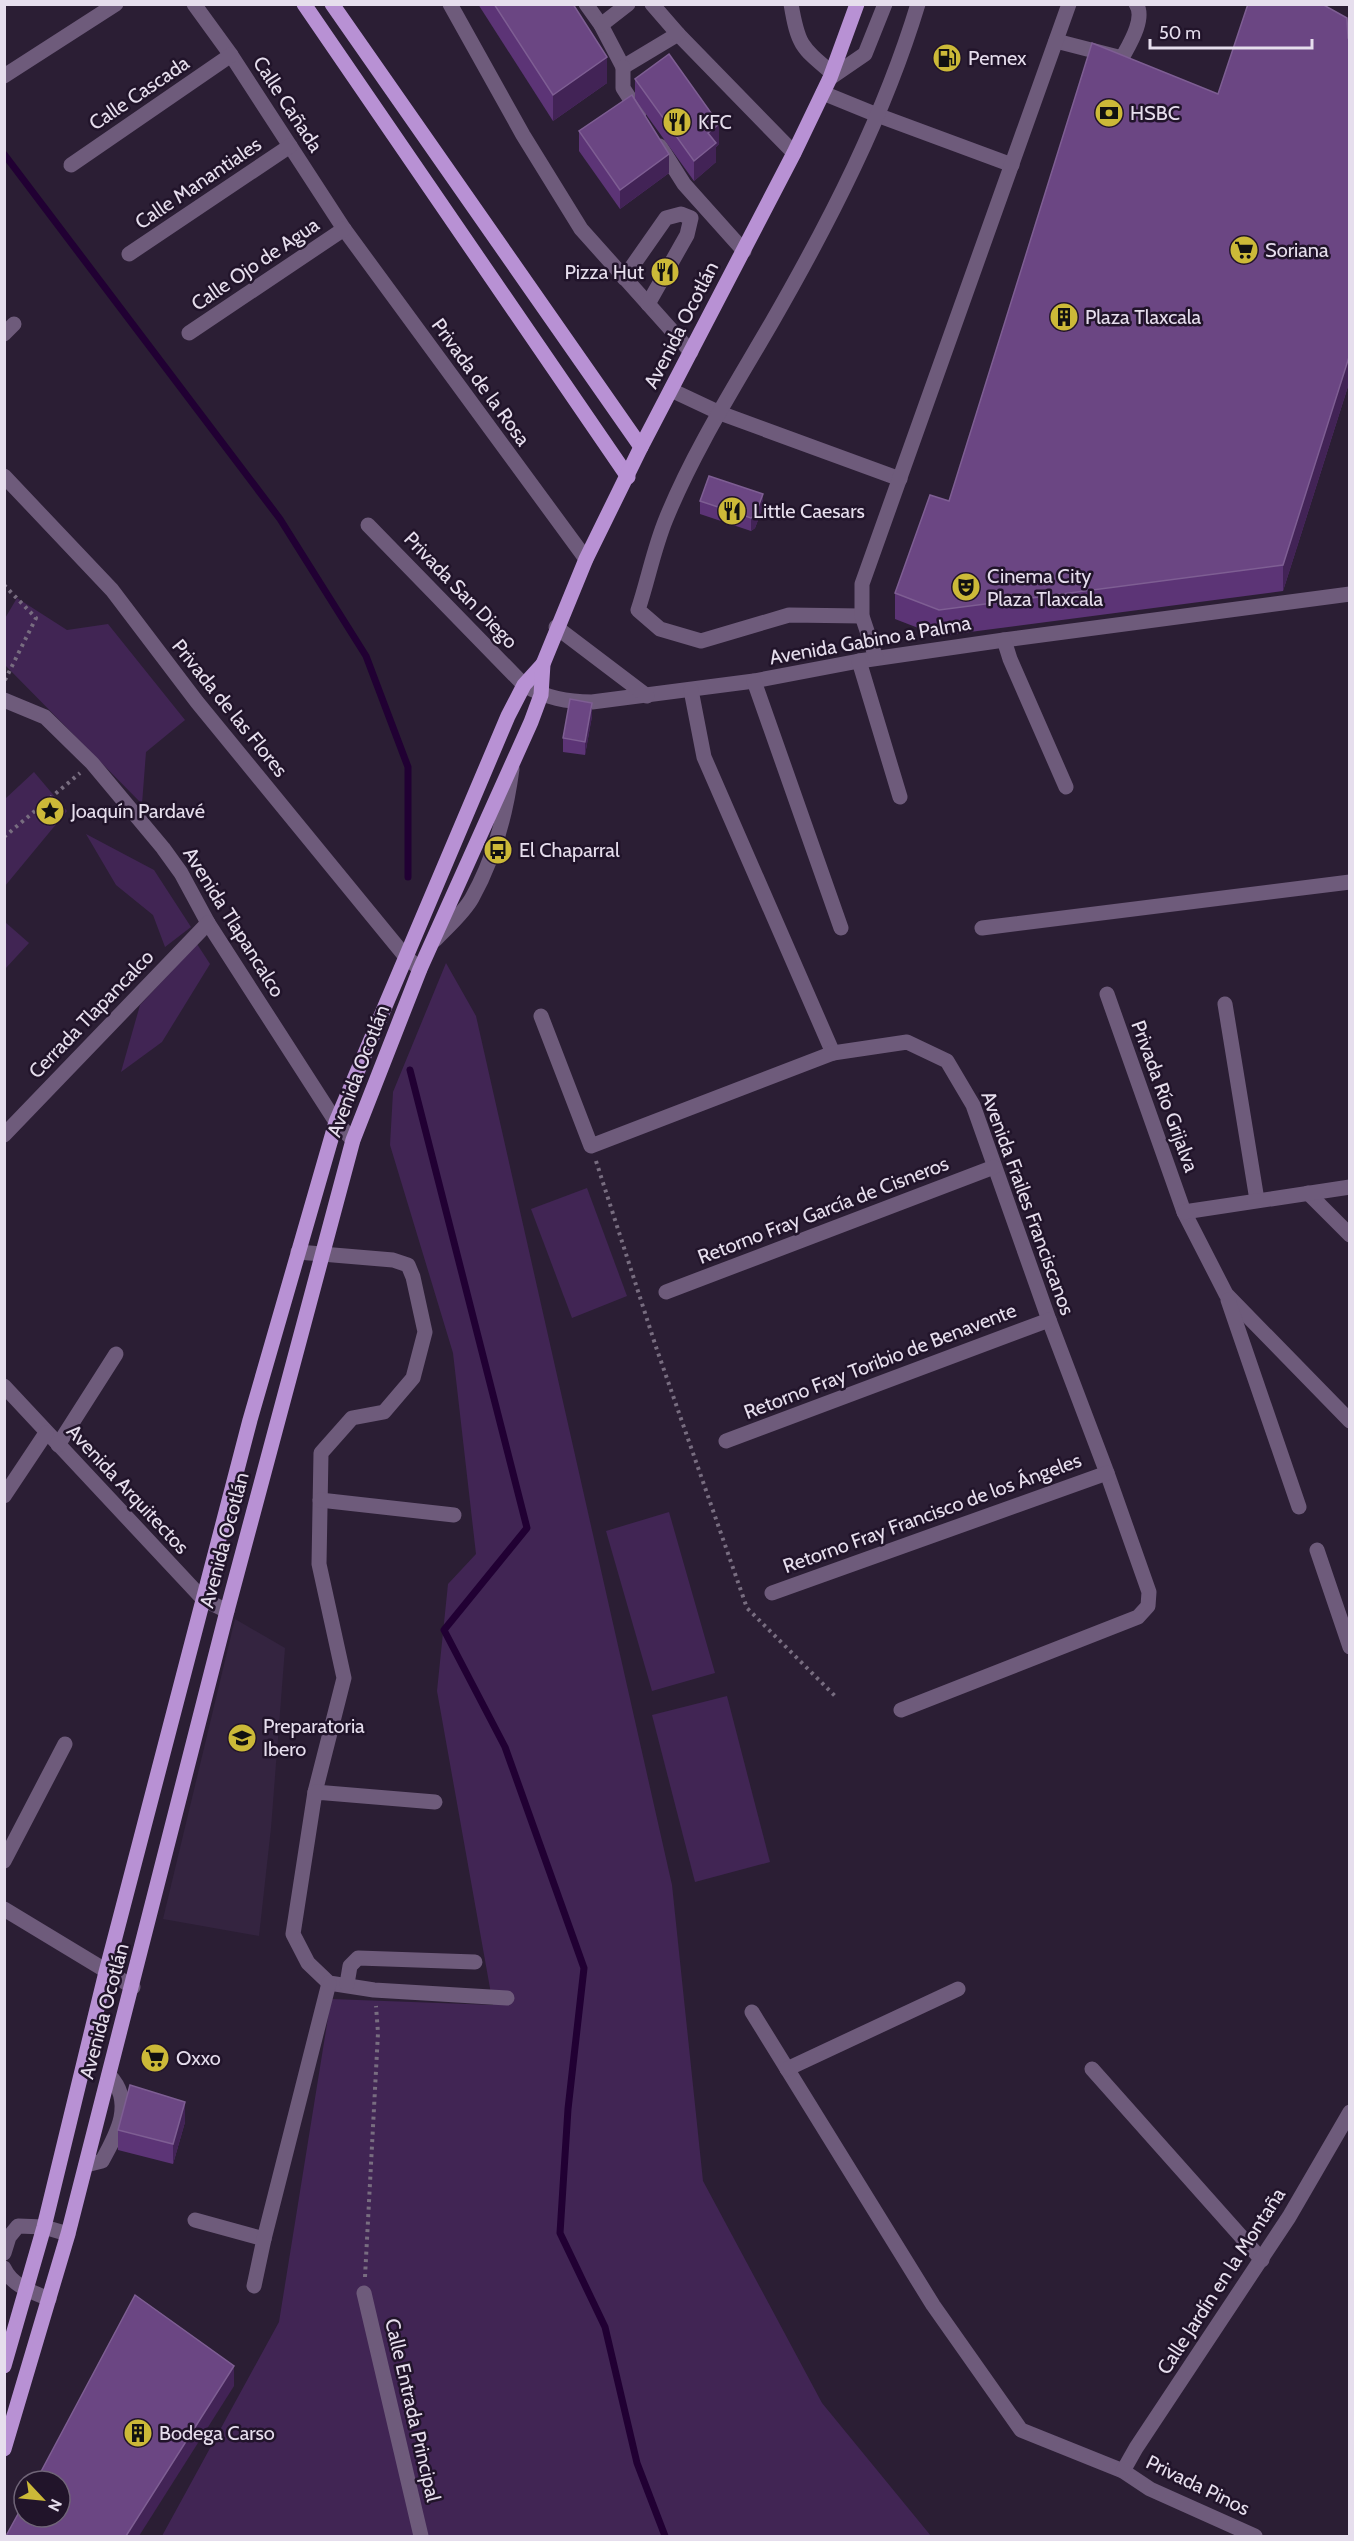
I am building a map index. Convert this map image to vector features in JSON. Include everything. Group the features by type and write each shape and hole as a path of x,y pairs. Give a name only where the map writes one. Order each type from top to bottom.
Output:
{"main road":[{"path":"304,4 628,477"},
{"path":"332,4 641,447"},
{"name":"Avenida Ocotlán","path":"4,2449 68,2234 133,1987 227,1611 353,1140 420,969 512,768 541,695 543,664 556,627 586,559 641,447 794,153 829,81 857,4"},
{"name":"Avenida Ocotlán","path":"4,2366 44,2227 106,1972 202,1599 250,1420 336,1122 508,716 524,685 543,664"}],"street":[{"path":"4,76 116,4"},
{"name":"Calle Cañada","path":"194,4 231,55 344,229"},
{"path":"450,4 523,135 581,229 691,352"},
{"path":"586,4 601,25 623,67 623,88 650,131 684,184 744,251"},
{"path":"601,25 628,4"},
{"path":"652,4 678,34 794,153"},
{"path":"791,4 796,35 804,50 829,81 877,115 1012,165"},
{"path":"829,81 865,54 885,4"},
{"path":"862,616 789,615 701,641 660,629 638,610 665,520 690,467 827,221 896,74 918,4"},
{"path":"876,658 862,616 862,584 1069,4"},
{"path":"1056,41 1122,58 1140,18 1136,4"},
{"path":"623,67 678,34"},
{"name":"Calle Cascada","path":"71,165 231,55"},
{"name":"Calle Manantiales","path":"129,254 290,146"},
{"path":"624,278 666,218 681,214 691,218 687,235 648,304"},
{"name":"Calle Ojo de Agua","path":"189,333 344,229"},
{"name":"Privada de la Rosa","path":"344,229 586,559"},
{"path":"671,390 720,413 900,479"},
{"name":"Privada de las Flores","path":"4,476 112,590 197,702 405,956 420,969"},
{"name":"Privada San Diego","path":"368,525 524,685"},
{"name":"Avenida Gabino a Palma","path":"524,685 541,695 568,702 592,702 647,696 754,681 876,658 1350,594"},
{"path":"556,627 604,661 647,696"},
{"path":"1004,640 1010,660 1066,787"},
{"path":"859,661 900,797"},
{"path":"754,681 841,928"},
{"path":"691,690 704,757 833,1053"},
{"name":"Avenida Tlapancalco","path":"4,700 45,717 92,763 175,865 208,923 336,1122 353,1140"},
{"path":"982,928 1350,882"},
{"name":"Cerrada Tlapancalco","path":"4,1135 208,923"},
{"name":"Privada Río Grijalva","path":"1107,994 1184,1212 1226,1294"},
{"path":"1225,1004 1257,1200"},
{"path":"541,1016 591,1146"},
{"name":"Avenida Frailes Franciscanos","path":"591,1146 833,1053 907,1042 947,1061 973,1105 1048,1320 1107,1473 1149,1592 1148,1606 1138,1617 901,1710"},
{"name":"Retorno Fray García de Cisneros","path":"666,1292 994,1167"},
{"path":"1184,1212 1350,1187"},
{"path":"1308,1193 1350,1235"},
{"path":"298,1252 393,1260 408,1265 414,1277 425,1332 413,1378 384,1412 352,1418 321,1453 319,1564 344,1678 315,1792 293,1934 308,1963 329,1983 374,1990 507,1998"},
{"path":"1226,1294 1350,1421"},
{"path":"1226,1294 1299,1508"},
{"name":"Retorno Fray Toribio de Benavente","path":"726,1441 1048,1320"},
{"path":"58,1445 116,1354"},
{"name":"Avenida Arquitectos","path":"4,1386 202,1599 227,1611"},
{"path":"4,1496 46,1433"},
{"name":"Retorno Fray Francisco de los Ángeles","path":"772,1593 1107,1473"},
{"path":"320,1500 454,1515"},
{"path":"1317,1550 1350,1647"},
{"path":"4,1861 64,1744"},
{"path":"315,1792 435,1802"},
{"path":"4,1909 133,1987"},
{"path":"347,1984 350,1966 358,1958 475,1962"},
{"path":"254,2286 329,1983"},
{"path":"787,2069 958,1989"},
{"name":"Privada Pinos","path":"752,2012 933,2305 1021,2430 1123,2471 1150,2488 1255,2536"},
{"path":"1092,2069 1262,2260"},
{"path":"86,2165 102,2161 118,2132 124,2103 116,2082 109,2075"},
{"name":"Calle Jardín en la Montaña","path":"1123,2471 1262,2260 1350,2112"},
{"path":"195,2220 264,2239"},
{"path":"4,2253 7,2236 18,2226 44,2227 68,2234"},
{"path":"4,2268 8,2276 27,2290 49,2299"},
{"name":"Calle Entrada Principal","path":"364,2293 421,2536"}],"path":[{"path":"4,585 36,618 4,682"},
{"path":"4,837 92,763"},
{"path":"591,1146 656,1347 747,1608 837,1698"},
{"path":"364,2293 378,2033 374,1990"}],"shaded area":[{"path":"17,598 67,630 108,624 185,720 146,752 142,804 5,665 4,620"},
{"path":"34,772 67,811 5,886 5,799"},
{"path":"86,834 154,870 191,927 165,947 153,915 116,885"},
{"path":"5,922 29,943 4,969"},
{"path":"197,944 210,964 162,1042 121,1072 140,1005"},
{"path":"446,963 476,1016 672,1885 703,2181 822,2403 931,2536 162,2536 279,2322 331,1999 493,2005 437,1691 448,1584 476,1554 453,1353 390,1145 393,1092"},
{"path":"587,1188 627,1296 572,1318 531,1209"},
{"path":"669,1512 715,1673 652,1691 606,1531"},
{"name":"Preparatoria Ibero","path":"235,1619 285,1648 271,1828 259,1936 163,1919"},
{"path":"727,1696 770,1862 695,1882 652,1715"}],"building":[{"path":"494,4 573,4 607,57 553,95"},
{"name":"Soriana","path":"1248,4 1322,4 1347,18 1348,38 1350,39 1350,354 1283,565 939,610 895,593 930,495 949,501 1092,43 1218,94"},
{"name":"KFC","path":"669,54 719,124 708,133 716,143 694,161 635,79"},
{"path":"632,95 669,154 620,190 579,131"},
{"path":"709,476 763,494 755,515 751,518 700,501"},
{"path":"570,699 592,703 585,742 563,738"},
{"path":"130,2085 185,2102 173,2144 118,2130"},
{"name":"Bodega Carso","path":"135,2295 234,2366 126,2536 6,2536 12,2525 12,2529 72,2529 72,2469 42,2469"}],"waterway":[{"path":"4,154 280,519 366,656 408,767 408,877"},
{"path":"410,1070 527,1528 444,1630 505,1747 584,1968 568,2109 560,2233 605,2327 637,2463 665,2536"}],"place":[{"name":"Pemex","path":"947,58"},
{"name":"HSBC","path":"1109,113"},
{"name":"KFC","path":"677,122"},
{"name":"Soriana","path":"1244,250"},
{"name":"Pizza Hut","path":"665,272"},
{"name":"Plaza Tlaxcala","path":"1064,317"},
{"name":"Little Caesars","path":"732,511"},
{"name":"Cinema City Plaza Tlaxcala","path":"966,587"},
{"name":"Joaquín Pardavé","path":"50,811"},
{"name":"El Chaparral","path":"498,850"},
{"name":"Preparatoria Ibero","path":"242,1738"},
{"name":"Oxxo","path":"155,2058"},
{"name":"Bodega Carso","path":"138,2433"}]}
